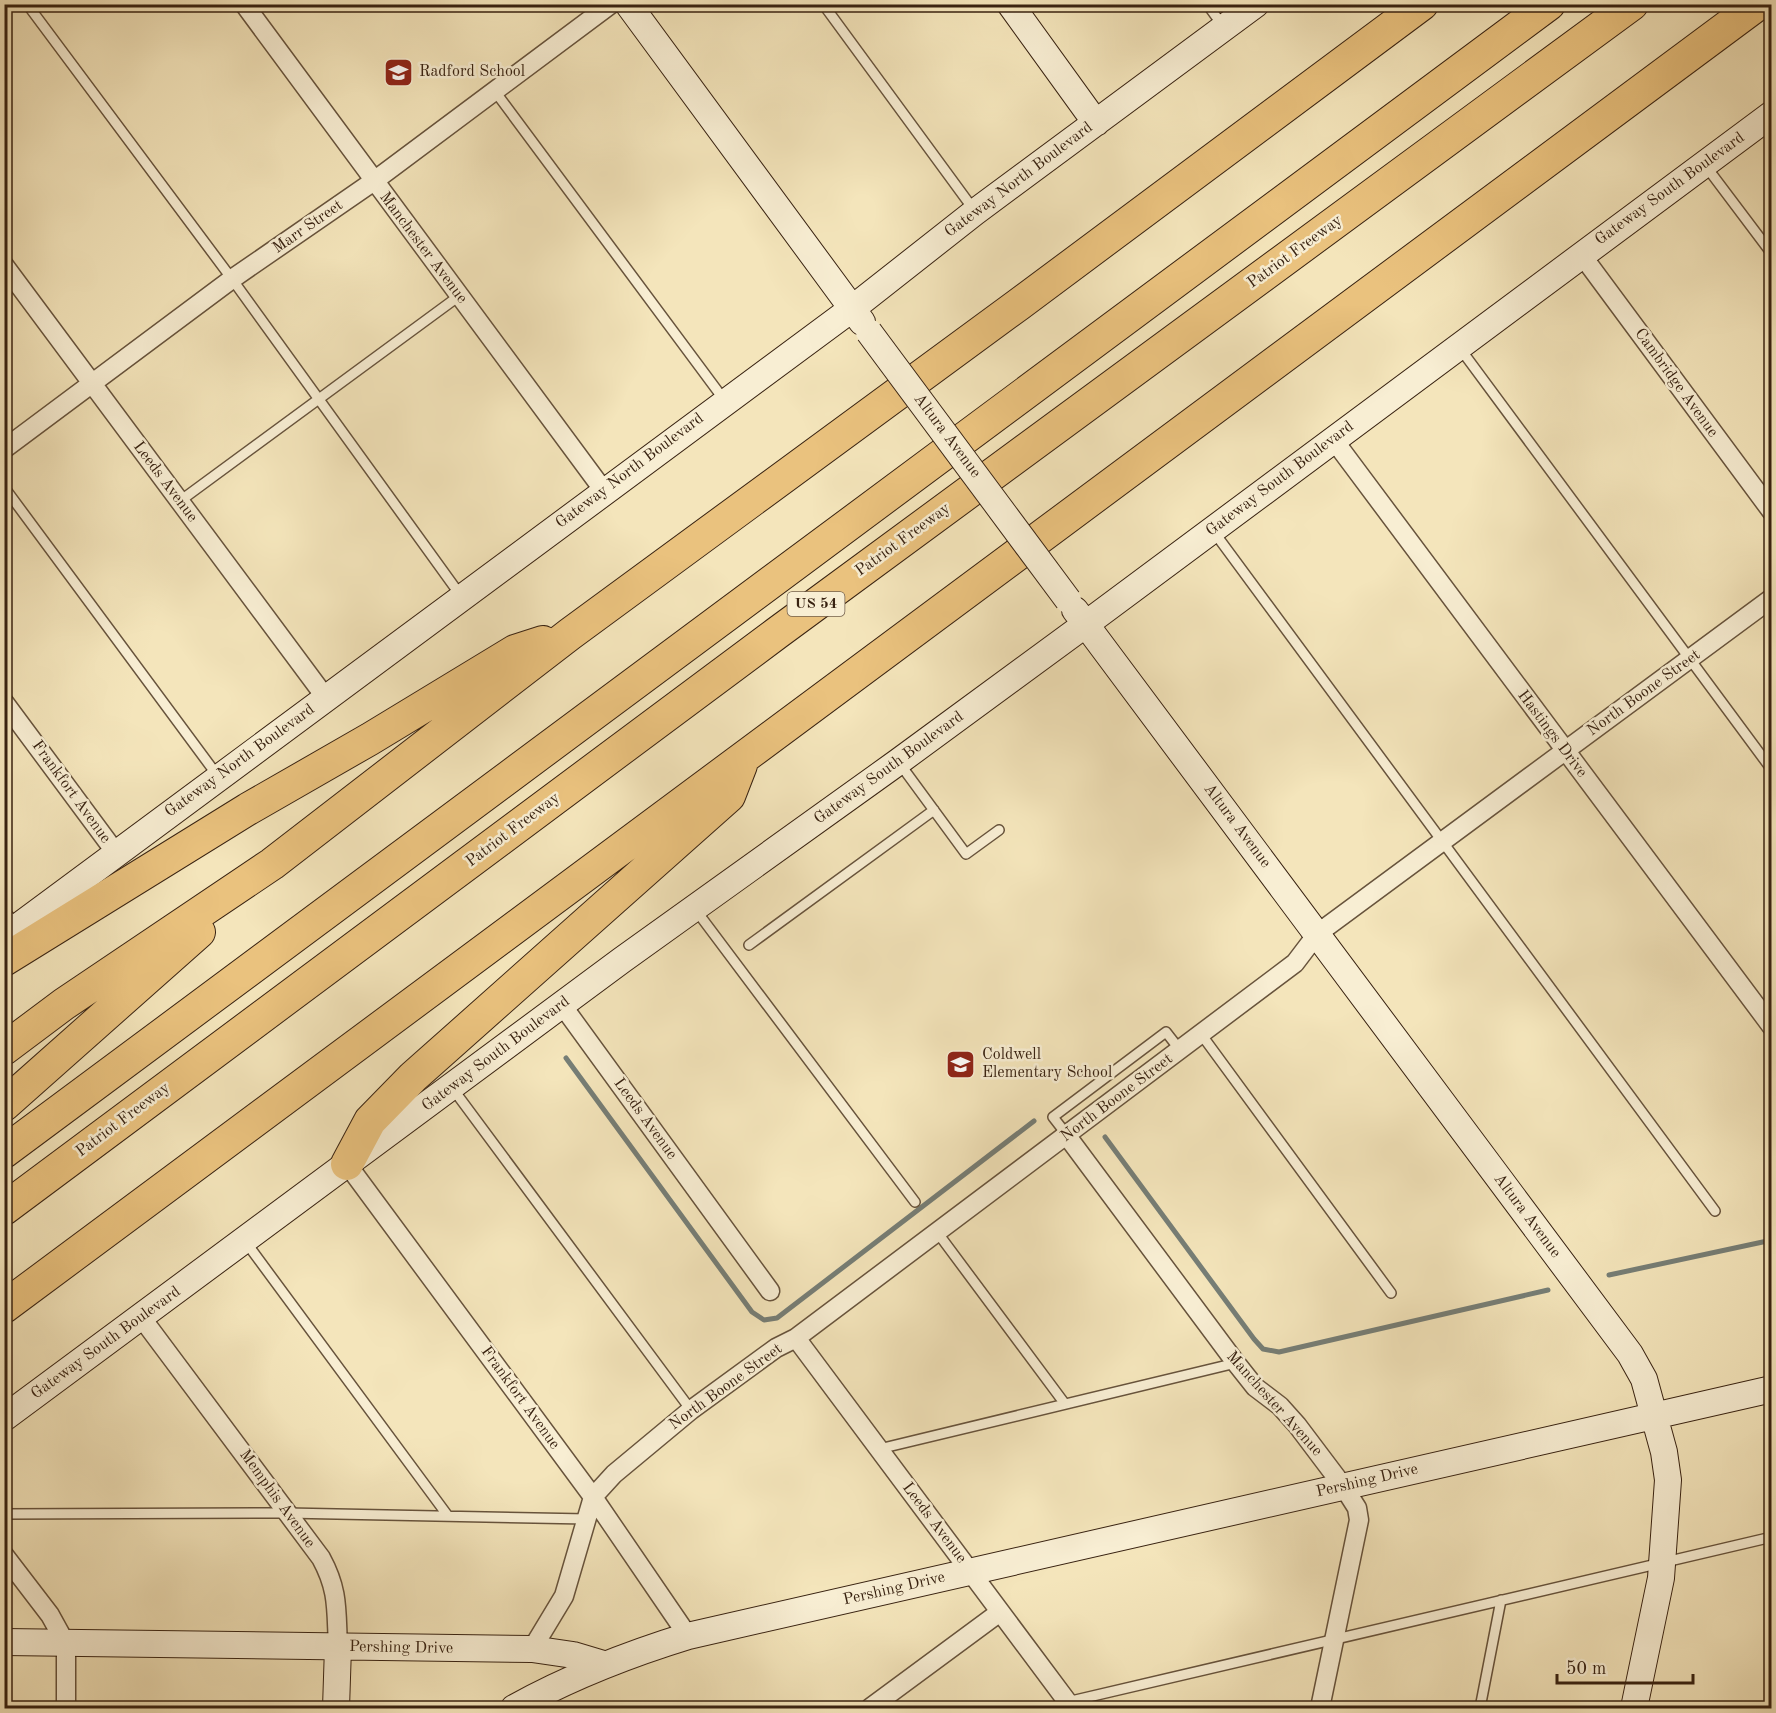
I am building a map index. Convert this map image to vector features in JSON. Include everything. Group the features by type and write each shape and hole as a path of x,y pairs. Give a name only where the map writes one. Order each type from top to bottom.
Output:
{"highway":[{"path":"4,1049 64,1004 272,864 570,634 1018,305 1422,4"},
{"name":"US 54","path":"4,1152 1549,4"},
{"name":"Patriot Freeway","path":"4,1209 777,633 1632,4"},
{"path":"4,1307 1758,4"},
{"path":"4,960 228,821 515,651 570,634"},
{"path":"347,1164 370,1121 413,1077 729,796 744,758"},
{"path":"4,1105 158,970 272,864"}],"main road":[{"name":"Altura Avenue","path":"628,4 869,332 1630,1354 1644,1380 1664,1452 1668,1480 1661,1578 1634,1708"},
{"path":"1010,4 1096,123"},
{"name":"Gateway North Boulevard","path":"9,925 116,853 327,698 853,308 975,212 1256,4"},
{"name":"Gateway South Boulevard","path":"4,1418 562,1005 1086,624 1772,114"},
{"name":"Pershing Drive","path":"4,1642 532,1649 573,1655 603,1664 688,1636 1772,1389"},
{"name":"Memphis Avenue","path":"336,1708 338,1647"},
{"path":"514,1708 603,1664"}],"street":[{"name":"Manchester Avenue","path":"244,4 604,491"},
{"name":"Marr Street","path":"4,449 232,279 374,181 611,4"},
{"name":"Cambridge Avenue","path":"1581,254 1772,512"},
{"name":"Leeds Avenue","path":"4,265 327,698"},
{"name":"Hastings Drive","path":"1333,440 1564,752 1772,1027"},
{"name":"North Boone Street","path":"532,1649 564,1596 593,1497 614,1474 691,1410 776,1348 796,1338 1295,963 1317,934 1772,598"},
{"name":"Frankfort Avenue","path":"4,702 116,853"},
{"name":"Leeds Avenue","path":"562,1005 770,1291"},
{"name":"Manchester Avenue","path":"1067,1136 1236,1363 1255,1387 1280,1406 1297,1425 1357,1508 1359,1520 1320,1708"},
{"name":"Frankfort Avenue","path":"347,1164 593,1497 688,1636"},
{"name":"Memphis Avenue","path":"141,1317 321,1558 331,1577 336,1594 338,1647"},
{"name":"Leeds Avenue","path":"796,1338 1070,1705"},
{"path":"4,1555 50,1615 66,1644 66,1708"},
{"path":"870,1708 1000,1612"}],"lane":[{"path":"27,4 232,279 462,598"},
{"path":"823,4 975,212"},
{"path":"1207,4 1224,28"},
{"path":"494,90 725,401"},
{"path":"1705,165 1772,254"},
{"path":"180,501 459,296"},
{"path":"1458,346 1772,770"},
{"path":"4,488 219,777"},
{"path":"1212,530 1715,1211"},
{"path":"898,762 966,854 999,830"},
{"path":"749,945 934,810"},
{"path":"694,909 915,1202"},
{"path":"1201,1034 1390,1293"},
{"path":"451,1087 691,1410"},
{"path":"938,1232 1065,1404"},
{"path":"245,1241 448,1516"},
{"path":"879,1449 1236,1363"},
{"path":"4,1514 287,1513 587,1519"},
{"path":"1070,1705 1501,1600 1772,1537"},
{"path":"1480,1708 1501,1600"}],"waterway":[{"path":"566,1058 752,1312 764,1320 777,1318 1034,1121"},
{"path":"1105,1137 1263,1349 1279,1352 1548,1290"},
{"path":"1609,1275 1772,1240"}],"place":[{"name":"Radford School","path":"398,72"},
{"name":"Coldwell Elementary School","path":"961,1064"}]}
